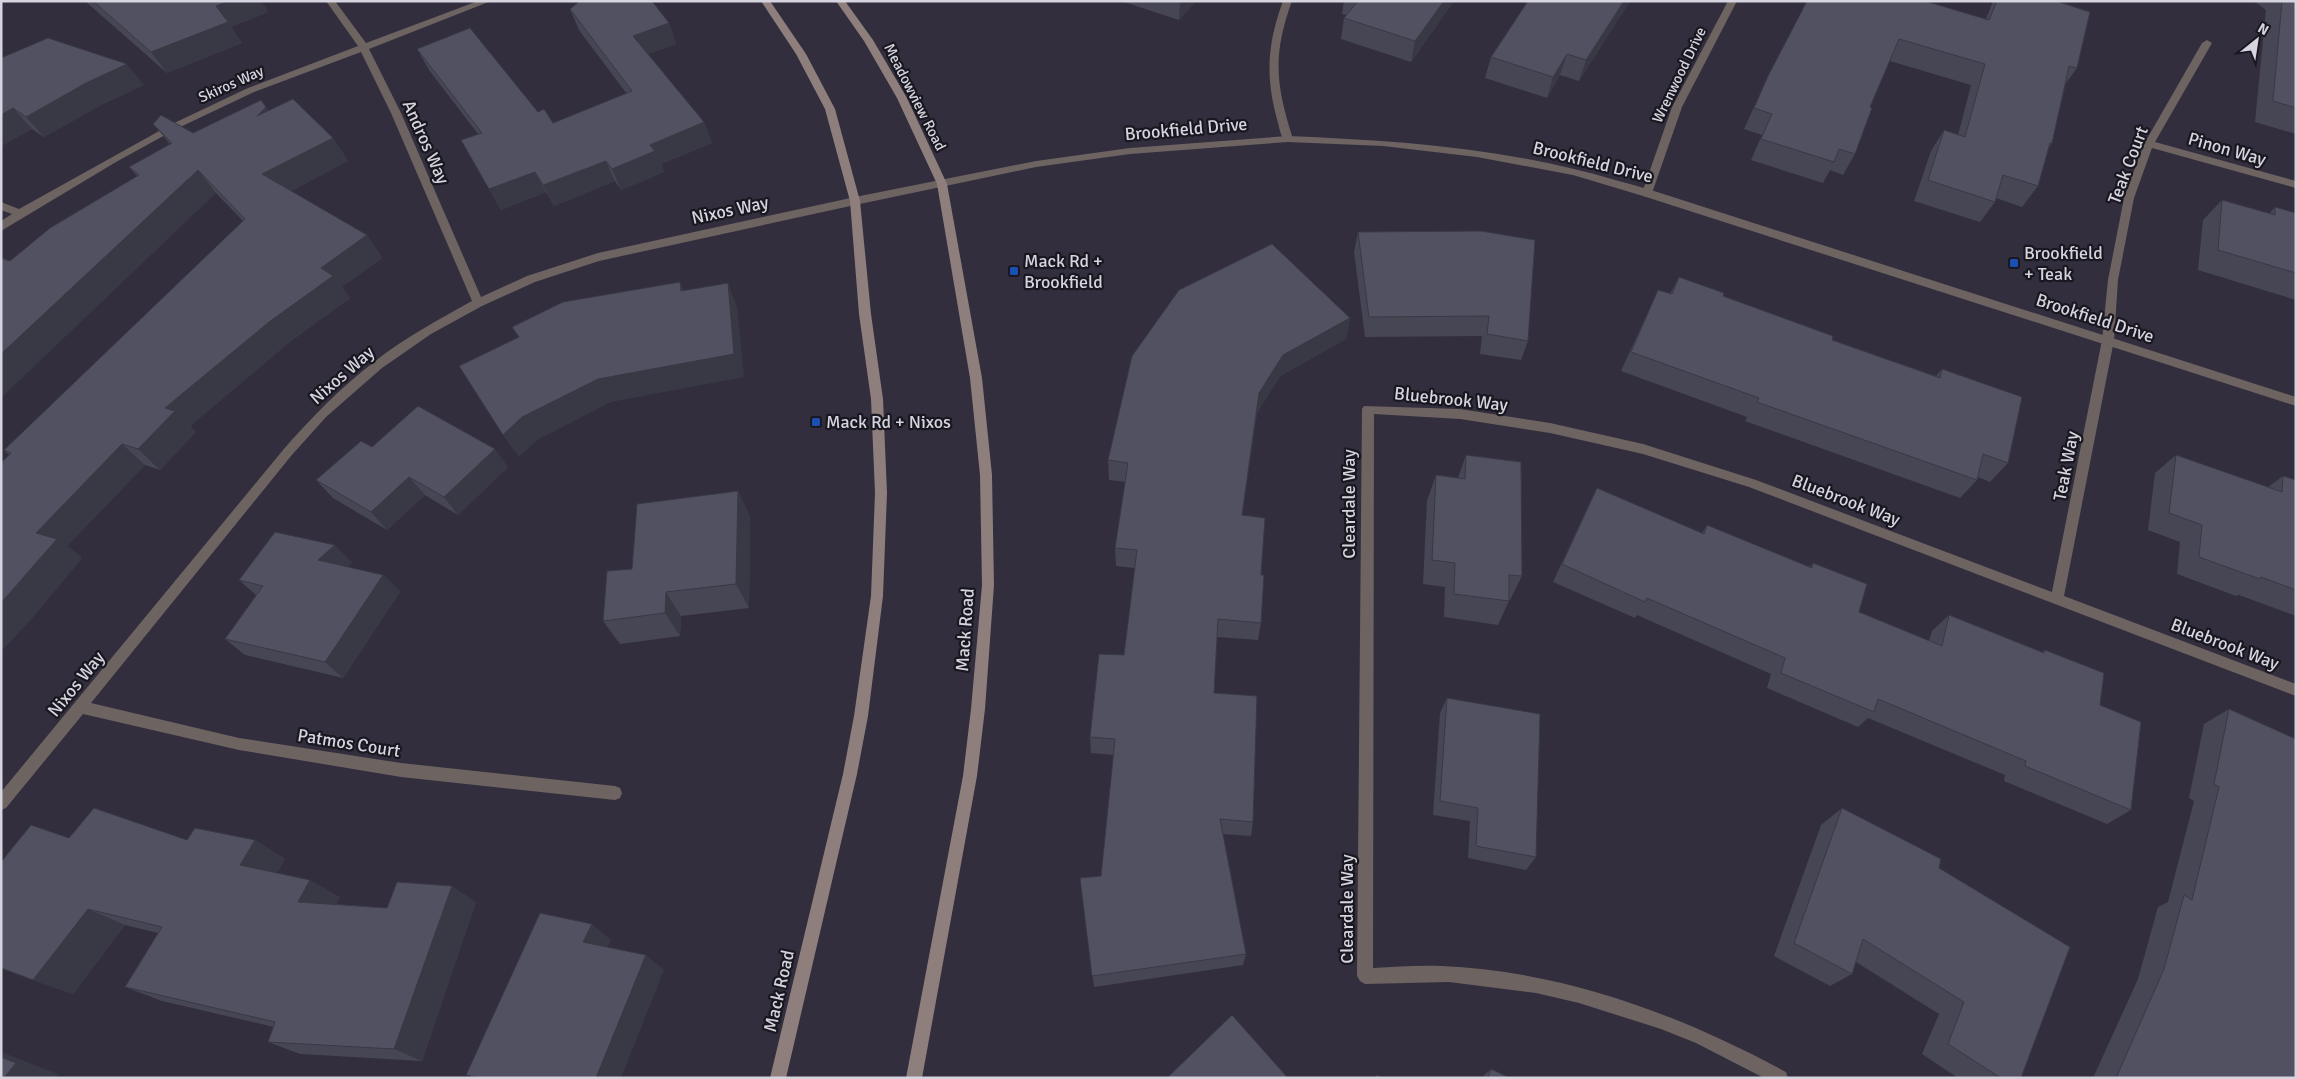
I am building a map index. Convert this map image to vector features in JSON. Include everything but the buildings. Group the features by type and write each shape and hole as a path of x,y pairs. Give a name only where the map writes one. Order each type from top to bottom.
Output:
{"main road":[{"path":"765,1 801,54 830,108 855,201"},
{"name":"Meadowview Road","path":"840,1 868,40 902,98 942,184"},
{"name":"Mack Road","path":"914,1078 970,776 978,709 988,585 986,475 976,378 942,184"},
{"name":"Mack Road","path":"778,1078 850,774 861,716 877,596 881,492 877,400 865,314 855,201"}],"street":[{"name":"Andros Way","path":"330,1 364,48 396,113 478,302"},
{"name":"Skiros Way","path":"1,227 20,213 173,127 251,90 487,1"},
{"path":"1288,1 1277,29 1272,60 1275,98 1288,139"},
{"name":"Wrenwood Drive","path":"1647,193 1677,107 1734,1"},
{"name":"Teak Court","path":"2108,340 2114,280 2129,198 2150,144 2207,43"},
{"name":"Brookfield Drive","path":"855,201 1036,164 1130,151 1288,139 1383,143 1477,154 1574,172 1647,193 2296,402"},
{"name":"Pinon Way","path":"2150,144 2296,185"},
{"name":"Nixos Way","path":"1,803 287,453 322,414 378,365 427,331 478,302 530,279 598,257 855,201"},
{"path":"1,206 20,213"},
{"name":"Teak Way","path":"2057,599 2108,340"},
{"name":"Bluebrook Way","path":"1368,409 1478,417 1550,428 1643,449 1752,483 2296,690"},
{"name":"Cleardale Way","path":"1368,409 1365,976 1448,974 1549,987 1651,1016 1743,1056 1780,1078"},
{"name":"Patmos Court","path":"81,707 239,744 401,770 615,793"}],"place":[{"name":"Brookfield + Teak","path":"2014,263"},
{"name":"Mack Rd + Brookfield","path":"1014,271"},
{"name":"Mack Rd + Nixos","path":"816,422"}]}
